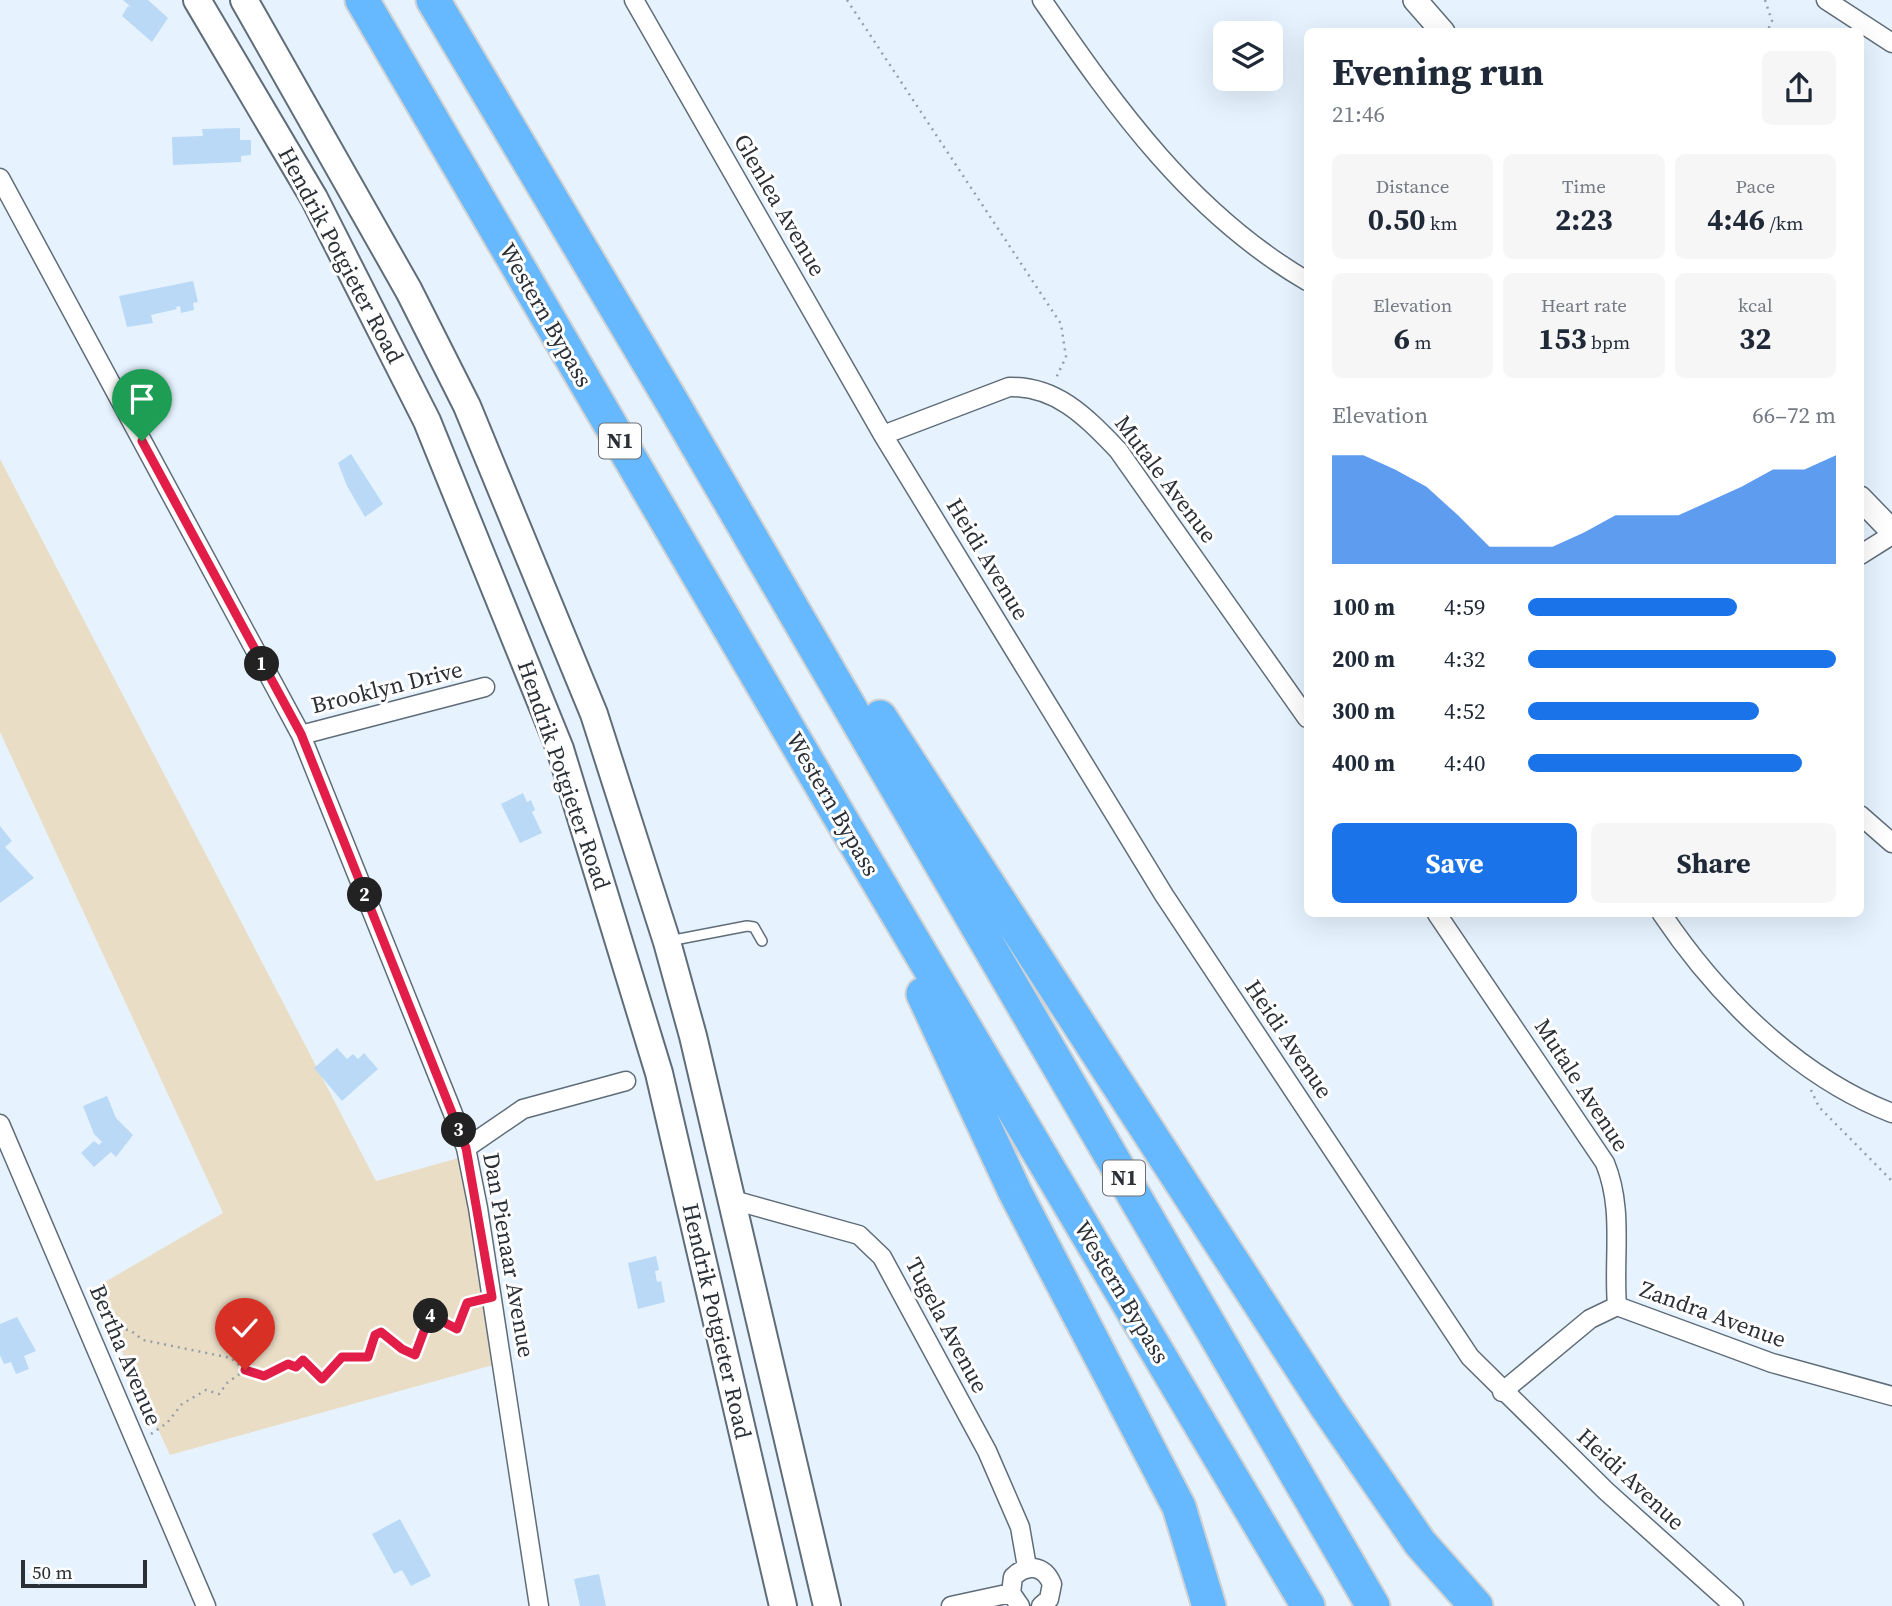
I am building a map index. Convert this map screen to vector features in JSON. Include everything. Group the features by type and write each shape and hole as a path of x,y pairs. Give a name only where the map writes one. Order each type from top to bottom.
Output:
{"highway":[{"name":"Western Bypass","path":"362,0 841,819 1308,1606"},
{"name":"N1","path":"433,0 672,402 1373,1606"},
{"path":"672,402 863,691 1335,1420 1420,1543 1476,1606"},
{"path":"841,819 1015,1192 1179,1507 1209,1606"}],"main road":[{"name":"Hendrik Potgieter Road","path":"197,0 314,198 427,421 560,749 659,1073 783,1606"},
{"name":"Hendrik Potgieter Road","path":"244,0 409,291 467,406 594,714 667,942 733,1200 827,1606"}],"street":[{"name":"Glenlea Avenue","path":"634,0 883,435"},
{"path":"1042,0 1139,136 1174,174 1234,229 1280,265 1304,279"},
{"path":"1415,0 1440,28"},
{"path":"1826,0 1892,43"},
{"name":"Dan Pienaar Avenue","path":"0,178 301,734 466,1148 492,1297 539,1606"},
{"name":"Mutale Avenue","path":"883,435 1009,387 1031,386 1049,394 1092,423 1118,450 1304,714"},
{"name":"Heidi Avenue","path":"883,435 1164,895 1470,1357 1502,1392 1734,1606"},
{"path":"1864,502 1892,533 1864,552"},
{"name":"Brooklyn Drive","path":"301,734 485,687"},
{"path":"1864,818 1892,843"},
{"name":"Mutale Avenue","path":"1439,917 1605,1163 1615,1187 1619,1215 1614,1268 1617,1306"},
{"path":"1664,917 1716,984 1761,1028 1807,1066 1850,1093 1892,1113"},
{"path":"466,1148 523,1109 626,1081"},
{"name":"Bertha Avenue","path":"0,1124 206,1606"},
{"name":"Tugela Avenue","path":"733,1200 859,1235 882,1257 986,1451 1020,1527 1027,1567"},
{"name":"Zandra Avenue","path":"1502,1392 1590,1319 1617,1306 1772,1363 1892,1396"},
{"path":"951,1606 1016,1600 1013,1577 1027,1567 1043,1571 1052,1584 1049,1599 1041,1606"}],"lane":[{"path":"667,942 747,926 754,928 762,941"}],"path":[{"path":"847,0 1061,324 1066,357 1049,394"},
{"path":"1765,0 1772,21 1769,28"},
{"path":"1808,1085 1819,1107 1892,1181"},
{"path":"88,1329 130,1330 143,1340 231,1359 245,1370 264,1376 288,1364 296,1367 303,1360 322,1379 342,1357 368,1357 375,1335 381,1332 402,1349 415,1355 430,1315 457,1329 467,1303 492,1297"},
{"path":"137,1444 167,1423 182,1404 206,1390 219,1395 227,1383 245,1370"}],"shaded area":[{"path":"0,459 376,1181 473,1154 504,1362 170,1455 93,1289 223,1213 0,732"}],"building":[{"path":"123,0 148,0 168,18 152,42 122,16 128,6 131,7"},
{"path":"240,128 240,140 251,140 251,155 241,156 241,162 173,165 172,137 203,136 202,129"},
{"path":"193,281 198,302 193,303 194,310 181,313 180,306 176,307 177,309 151,315 153,323 127,327 119,296"},
{"path":"351,454 383,504 365,517 347,486 338,463"},
{"path":"523,793 527,802 531,800 535,810 532,812 542,833 520,843 501,804"},
{"path":"0,826 12,841 5,847 34,878 0,903"},
{"path":"337,1048 347,1059 353,1054 358,1059 364,1053 378,1069 342,1101 314,1068"},
{"path":"107,1096 116,1118 133,1135 116,1157 111,1152 94,1167 81,1153 94,1141 99,1145 102,1142 94,1134 83,1106"},
{"path":"656,1256 659,1270 655,1271 657,1282 661,1281 665,1302 638,1309 628,1263"},
{"path":"17,1317 36,1351 24,1356 29,1369 16,1374 11,1362 4,1364 0,1355 0,1324"},
{"path":"400,1519 431,1576 411,1586 402,1570 394,1574 372,1534"},
{"path":"599,1574 606,1606 580,1606 574,1579"}],"route":[{"path":"142,441 301,734 466,1148 492,1297 467,1303 457,1329 430,1315 415,1355 402,1349 381,1332 375,1335 368,1357 342,1357 322,1379 303,1360 296,1367 288,1364 264,1376 245,1370"}]}
